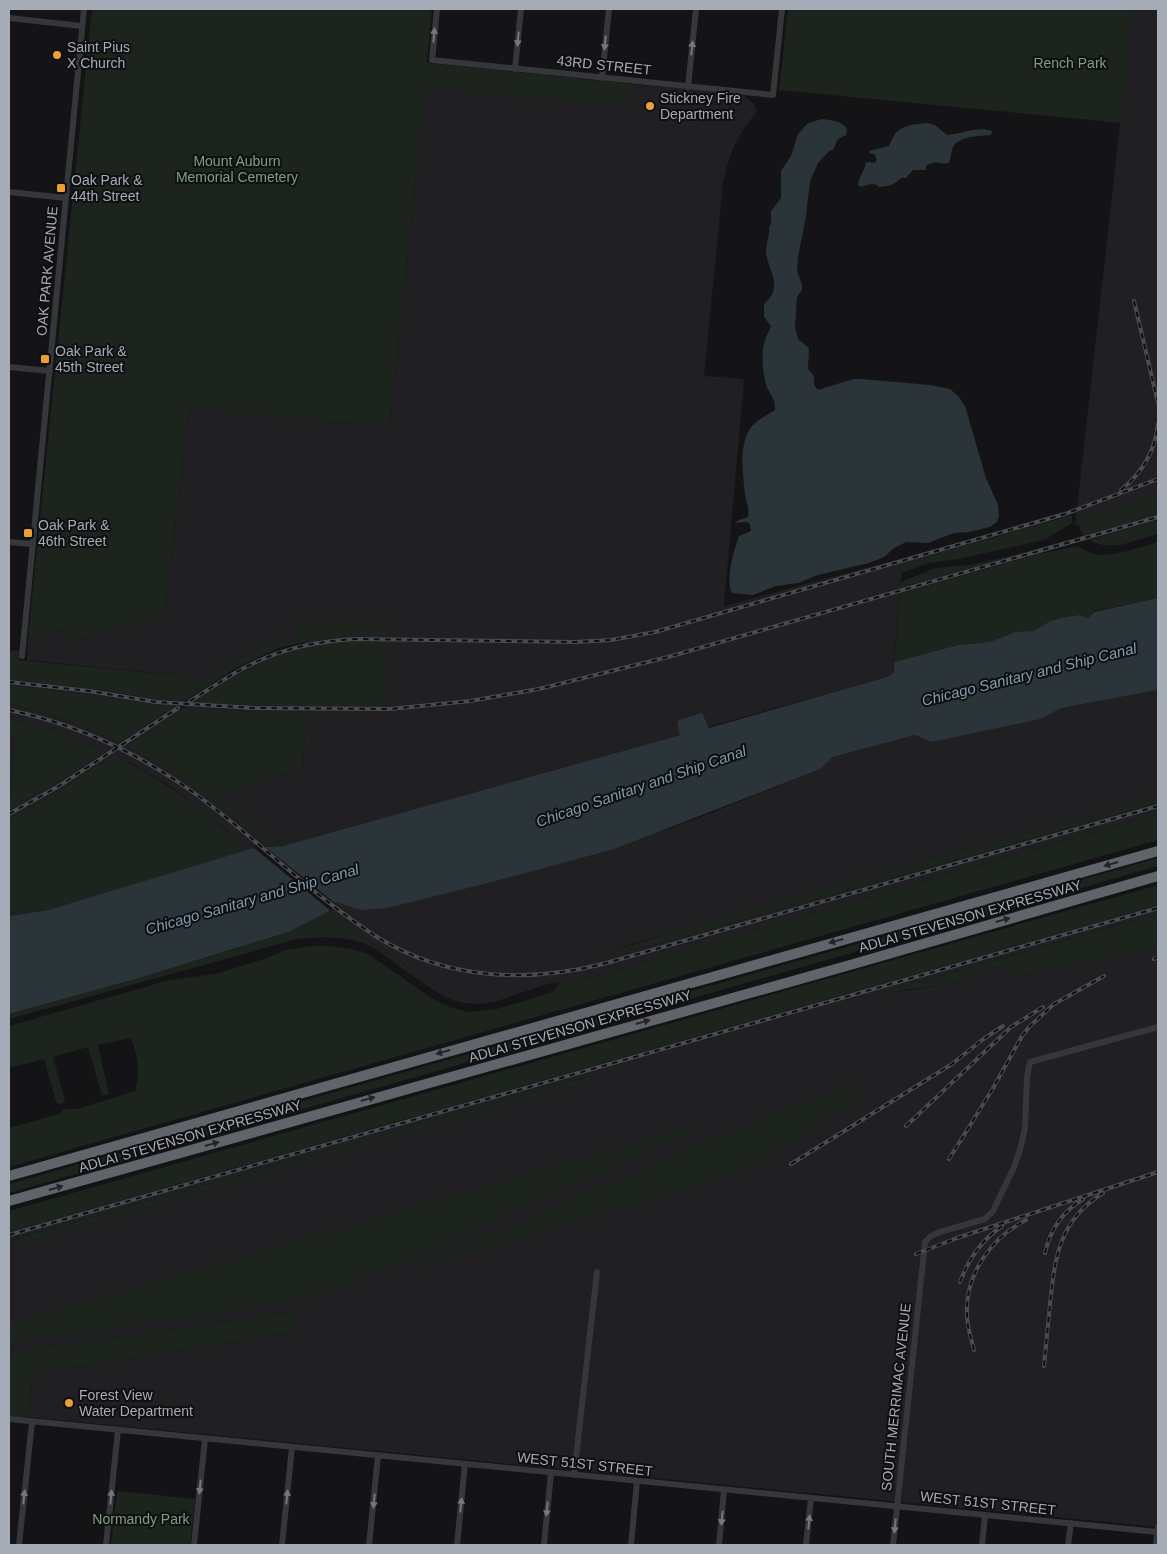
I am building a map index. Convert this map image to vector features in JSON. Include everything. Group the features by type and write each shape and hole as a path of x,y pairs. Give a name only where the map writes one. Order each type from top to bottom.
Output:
{"highway":[{"name":"ADLAI STEVENSON EXPRESSWAY","path":"9,1176 1158,851"},
{"name":"ADLAI STEVENSON EXPRESSWAY","path":"9,1201 1158,876"}],"street":[{"name":"OAK PARK AVENUE","path":"22,656 84,9"},
{"name":"43RD STREET","path":"436,9 432,60 773,95 782,9"},
{"path":"515,69 521,9"},
{"path":"602,78 609,9"},
{"path":"688,86 696,9"},
{"path":"9,18 82,26"},
{"path":"9,192 66,198"},
{"path":"9,367 50,371"},
{"path":"9,542 33,544"},
{"name":"SOUTH MERRIMAC AVENUE","path":"893,1545 925,1242 931,1236 940,1232 985,1219 993,1212 1014,1167 1026,1128 1027,1077 1030,1062 1158,1027"},
{"path":"574,1475 597,1272"},
{"name":"WEST 51ST STREET","path":"9,1420 1158,1532"},
{"path":"19,1545 32,1422"},
{"path":"106,1545 118,1430"},
{"path":"194,1545 205,1439"},
{"path":"282,1545 292,1447"},
{"path":"370,1545 378,1456"},
{"path":"457,1545 465,1464"},
{"path":"544,1545 551,1473"},
{"path":"631,1545 637,1481"},
{"path":"719,1545 724,1490"},
{"path":"806,1545 811,1498"},
{"path":"982,1545 984,1515"},
{"path":"1068,1545 1071,1523"},
{"path":"1156,1545 1158,1527"}],"shaded area":[{"path":"1133,9 1158,9 1158,503 1075,526 1076,513 903,564 900,587 1117,526 1158,510 1158,520 900,593 893,666 895,672 890,676 283,846 217,797 303,768 306,712 257,712 183,708 191,703 305,707 305,642 298,636 252,651 205,678 27,660 28,637 36,641 62,628 67,644 108,628 141,621 164,619 189,408 390,427 425,86 629,107 632,84 743,95 753,103 757,111 734,146 723,183 704,376 744,379 724,606 903,558 1077,508"},
{"path":"9,680 95,689 183,702 177,706 180,711 128,746 185,780 267,843 264,846 259,842 250,850 225,828 170,786 113,755 37,804 9,819 9,810 53,786 106,752 62,733 9,719 9,704 69,721 120,742 174,708 9,685"},
{"path":"1158,690 1158,797 1074,822 965,849 596,956 653,945 1158,803 1158,814 582,980 551,983 494,1002 464,1003 449,999 406,971 408,968 400,961 357,935 328,912 336,902 360,910 492,882 541,868 670,828 711,813 820,769 833,757 915,735 932,742 1041,719 1061,708"},
{"path":"9,737 15,738 9,807"},
{"path":"1158,905 1158,914 880,993 948,984 995,967 1008,968 1021,974 1035,973 1132,954 1158,946 1158,1527 28,1417 33,1374 296,1332 298,1311 9,1353 9,1247 591,1081 590,1076 9,1241 9,1232"}],"green space":[{"name":"Mount Auburn Memorial Cemetery","path":"92,9 432,9 427,63 632,84 630,107 425,87 390,427 189,408 164,619 115,628 67,644 62,628 36,641 28,637"},
{"name":"Rench Park","path":"788,9 1133,9 1121,123 779,90"},
{"path":"1158,496 1158,510 1129,523 1084,536 1080,530 1077,519"},
{"path":"1072,515 1072,523 1044,540 958,559 929,563 901,573 902,564"},
{"path":"1158,520 1158,534 1132,542 1106,545 1097,544 1089,540"},
{"path":"1158,542 1158,598 1094,611 1087,618 1080,615 1065,617 1050,621 1034,631 1007,635 990,642 958,645 894,662 900,593 1039,554 1079,546 1087,552 1106,555"},
{"path":"1015,555 900,588 901,582 935,568 970,565"},
{"path":"387,620 387,635 335,636 281,647 234,669 183,702 95,689 9,680 9,650 20,651 19,660 205,678 252,651 297,636 297,623"},
{"path":"355,640 387,641 385,707 306,707 191,703 231,678 268,659 308,647"},
{"path":"9,685 175,707 120,742 69,721 9,704"},
{"path":"183,708 257,712 306,712 303,768 218,797 283,846 264,846 266,843 185,780 127,746"},
{"path":"9,719 62,733 106,752 53,786 9,810 15,738 9,737"},
{"path":"113,755 168,786 218,823 250,850 48,910 9,916 9,819 37,804"},
{"path":"1158,797 1158,803 653,945 589,958 704,923 965,849 1074,822"},
{"path":"1158,814 1158,840 9,1167 9,1126 13,1127 59,1114 64,1109 77,1109 135,1091 138,1071 131,1038 98,1045 109,1094 102,1096 88,1047 53,1057 65,1100 64,1103 60,1104 56,1102 44,1059 9,1068 9,1026 169,980 215,974 267,958 285,950 311,946 352,949 368,954 433,999 449,1007 469,1012 497,1009 553,992 561,982 582,980"},
{"path":"1158,858 1158,866 981,917 960,922 955,919 957,915"},
{"path":"1158,885 1158,905 9,1232 9,1211"},
{"path":"328,912 357,935 400,961 408,968 406,971 377,950 349,939 318,937 297,939 9,1019 9,1014 139,978 287,932"},
{"path":"1158,914 1158,946 1133,954 1035,973 1021,974 1008,968 995,967 948,984 876,994"},
{"path":"946,919 950,922 946,926 9,1193 9,1184"},
{"path":"590,1076 591,1081 9,1247 9,1241"},
{"path":"853,1083 864,1098 761,1163 714,1181 424,1267 422,1263 691,1149"},
{"path":"702,1124 703,1127 359,1282 329,1293 247,1309 9,1342 9,1324"},
{"path":"298,1311 296,1332 33,1374 28,1417 9,1417 9,1353"},
{"name":"Normandy Park","path":"117,1491 195,1499 190,1545 111,1545"}],"water":[{"path":"821,119 839,122 847,129 846,135 838,139 833,150 829,151 818,163 810,181 806,216 798,257 797,271 802,290 797,297 795,327 798,339 809,348 808,369 814,376 814,385 818,390 853,379 861,379 930,385 950,389 965,406 986,478 998,505 999,516 997,522 990,527 954,533 928,543 906,542 894,548 884,557 869,563 818,575 798,583 776,586 753,595 732,593 729,581 735,549 739,536 751,531 750,524 747,522 735,523 748,517 742,459 745,441 752,426 775,410 763,370 763,348 771,326 764,317 764,304 773,291 774,284 766,251 771,224 771,211 781,198 781,171 791,156 798,134 807,124"},
{"path":"927,123 935,125 947,135 976,130 992,131 991,135 970,137 956,143 953,147 949,163 933,163 926,166 926,170 913,170 906,178 901,178 888,186 879,187 873,184 860,187 858,184 866,162 874,163 877,160 874,154 869,153 869,151 889,146 892,138 901,129 910,125"},
{"name":"Chicago Sanitary and Ship Canal","path":"1158,598 1158,690 1061,708 1041,719 932,742 915,735 833,757 820,769 614,849 387,908 360,910 336,902 328,912 288,932 139,978 9,1014 9,916 48,910 254,848 283,846 680,735 677,721 702,713 709,728 890,676 894,672 894,662 958,645 990,642 1015,632 1034,631 1050,621 1065,617 1080,615 1087,618 1094,612"}],"pier":[{"path":"263,845 336,904 331,911 254,848"}],"railway":[{"path":"1134,301 1158,403"},
{"path":"1121,490 1141,469 1151,453 1158,424"},
{"path":"190,701 235,673 263,659 302,646 328,642 356,639 575,642 611,640 655,632 1065,514 1158,479"},
{"path":"9,682 89,691 156,702 255,708 390,709 470,701 539,689 668,657 1158,517"},
{"path":"9,814 59,786 178,708"},
{"path":"9,710 59,723 83,732 153,766 220,812 330,904 377,937 403,951 431,962 487,974 545,974 603,964 1158,806"},
{"path":"9,1235 1158,908"},
{"path":"1154,959 1158,957"},
{"path":"949,1159 1029,1027 1054,1004 1104,976"},
{"path":"906,1126 1011,1027 1043,1007"},
{"path":"791,1164 952,1064 1003,1026"},
{"path":"916,1254 957,1238 1158,1172"},
{"path":"1044,1366 1057,1255 1068,1228 1077,1215 1103,1193"},
{"path":"1045,1253 1050,1237 1058,1222 1083,1199"},
{"path":"974,1350 968,1328 967,1315 970,1285 991,1247 1013,1228 1026,1220"},
{"path":"960,1282 967,1265 976,1251 1002,1226"}],"place":[{"name":"Saint Pius X Church","path":"57,55"},
{"name":"Stickney Fire Department","path":"650,106"},
{"name":"Oak Park & 44th Street","path":"61,188"},
{"name":"Oak Park & 45th Street","path":"45,359"},
{"name":"Oak Park & 46th Street","path":"28,533"},
{"name":"Forest View Water Department","path":"69,1403"}]}
